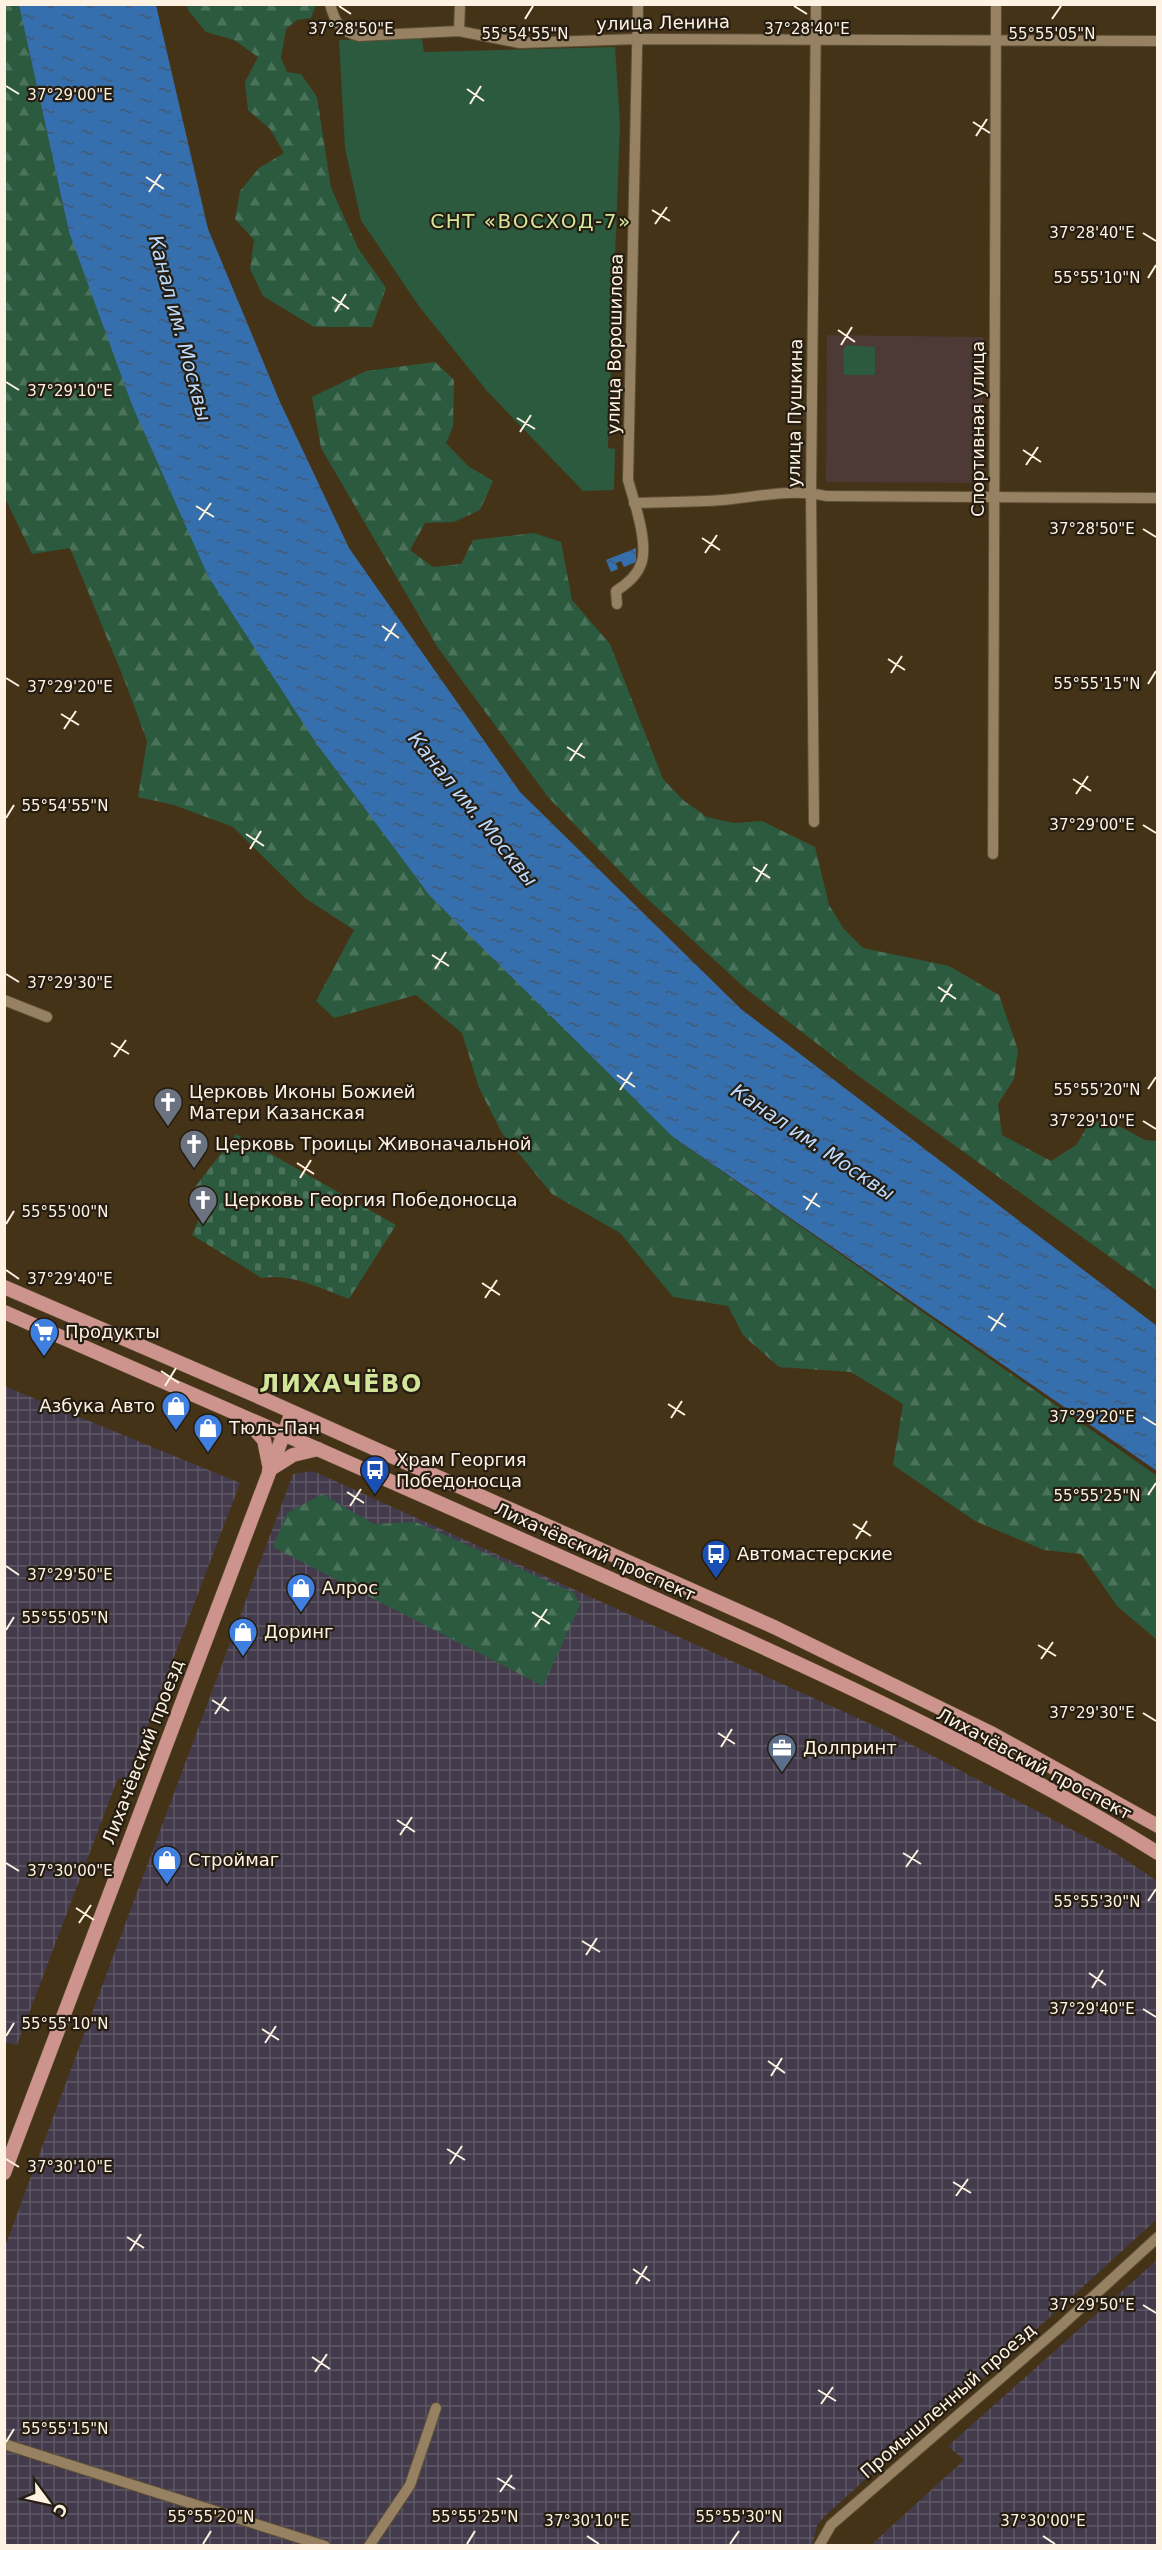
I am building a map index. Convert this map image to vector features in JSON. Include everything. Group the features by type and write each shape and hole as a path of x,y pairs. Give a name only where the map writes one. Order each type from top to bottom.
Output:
{"main road":[{"name":"Лихачёвский проспект","path":"4,1287 292,1412 784,1632 1011,1743 1158,1826"},
{"name":"Лихачёвский проспект","path":"4,1312 240,1414 807,1668 1027,1777 1158,1852"},
{"name":"Лихачёвский проезд","path":"4,2173 292,1412"},
{"path":"240,1414 264,1440 269,1457 269,1470"},
{"path":"269,1470 293,1455 318,1449"}],"street":[{"name":"улица Ленина","path":"330,4 339,28 346,33 359,36 459,31 520,43 637,39 1158,40"},
{"path":"459,4 459,31"},
{"name":"улица Ворошилова","path":"617,604 616,591 635,576 644,555 628,480 638,4"},
{"name":"улица Пушкина","path":"814,822 811,493 816,4"},
{"name":"Спортивная улица","path":"993,854 996,4"},
{"path":"634,503 723,500 761,495 811,493 826,496 1158,498"},
{"path":"4,1000 47,1017"},
{"name":"Промышленный проезд","path":"819,2546 831,2525 1053,2332 1158,2237"},
{"path":"369,2546 410,2485 436,2408"},
{"path":"4,2444 325,2546"}],"shaded area":[{"path":"827,335 983,337 982,483 826,482"},
{"path":"4,1386 240,1483 127,1781 118,1778 17,2045 4,2042"},
{"path":"313,1471 884,1730 1114,1852 1157,1881 1157,2219 970,2390 965,2389 826,2515 817,2525 813,2543 810,2545 5,2545 4,2249 293,1474"},
{"path":"1157,2260 1157,2545 871,2545 964,2460 948,2446"}],"green space":[{"path":"19,4 69,232 673,1137 1157,1476 1157,1640 1117,1606 1081,1554 1044,1550 975,1521 893,1465 903,1404 851,1372 779,1367 743,1335 728,1306 673,1297 620,1233 552,1194 502,1133 479,1088 462,1033 416,995 334,1018 316,1001 354,930 305,898 233,827 174,805 138,797 147,741 70,548 32,554 5,498 4,5"},
{"path":"187,5 316,5 311,18 297,20 286,29 281,58 287,72 301,74 317,97 331,188 358,248 386,288 372,327 314,327 263,296 250,269 254,240 235,219 240,191 259,168 284,153 270,129 248,110 245,82 258,57 234,40 206,32 188,10"},
{"path":"422,39 424,52 615,47 620,123 608,448 615,449 614,490 583,491 487,391 418,305 361,220 345,148 339,40"},
{"path":"847,345 875,347 875,375 844,375 843,350"},
{"path":"435,362 454,380 453,427 446,443 468,466 493,481 480,510 454,522 425,523 410,550 433,567 461,564 473,540 534,533 561,542 572,600 610,644 663,779 683,800 707,817 734,823 762,821 815,847 829,905 844,929 863,948 949,966 999,995 1018,1050 1014,1079 998,1104 1002,1135 1051,1161 1076,1145 1091,1121 1119,1126 1145,1140 1157,1141 1157,1291 864,1080 745,988 641,893 548,797 438,648 321,448 312,397 366,371"},
{"path":"236,1134 396,1225 349,1299 295,1280 262,1278 192,1235 204,1207 192,1191"},
{"path":"322,1494 374,1524 416,1522 574,1593 580,1605 543,1686 273,1547 287,1513"}],"water":[{"name":"Канал им. Москвы","path":"19,5 156,5 208,229 280,402 349,548 520,792 741,1009 1157,1326 1157,1471 673,1137 430,896 316,743 208,576 132,405 69,232"},
{"path":"636,548 636,562 624,567 621,561 616,563 618,569 611,572 606,560"}],"place":[{"name":"Церковь Иконы Божией Матери Казанская","path":"168,1128"},
{"name":"Церковь Троицы Живоначальной","path":"194,1170"},
{"name":"Церковь Георгия Победоносца","path":"203,1226"},
{"name":"Продукты","path":"44,1358"},
{"name":"Азбука Авто","path":"176,1432"},
{"name":"Тюль-Пан","path":"208,1454"},
{"name":"Храм Георгия Победоносца","path":"375,1496"},
{"name":"Автомастерские","path":"716,1580"},
{"name":"Алрос","path":"301,1614"},
{"name":"Доринг","path":"243,1658"},
{"name":"Долпринт","path":"782,1774"},
{"name":"Строймаг","path":"167,1886"}],"district":[{"name":"СНТ «ВОСХОД-7»","path":"531,221"},
{"name":"ЛИХАЧЁВО","path":"341,1384"}]}
